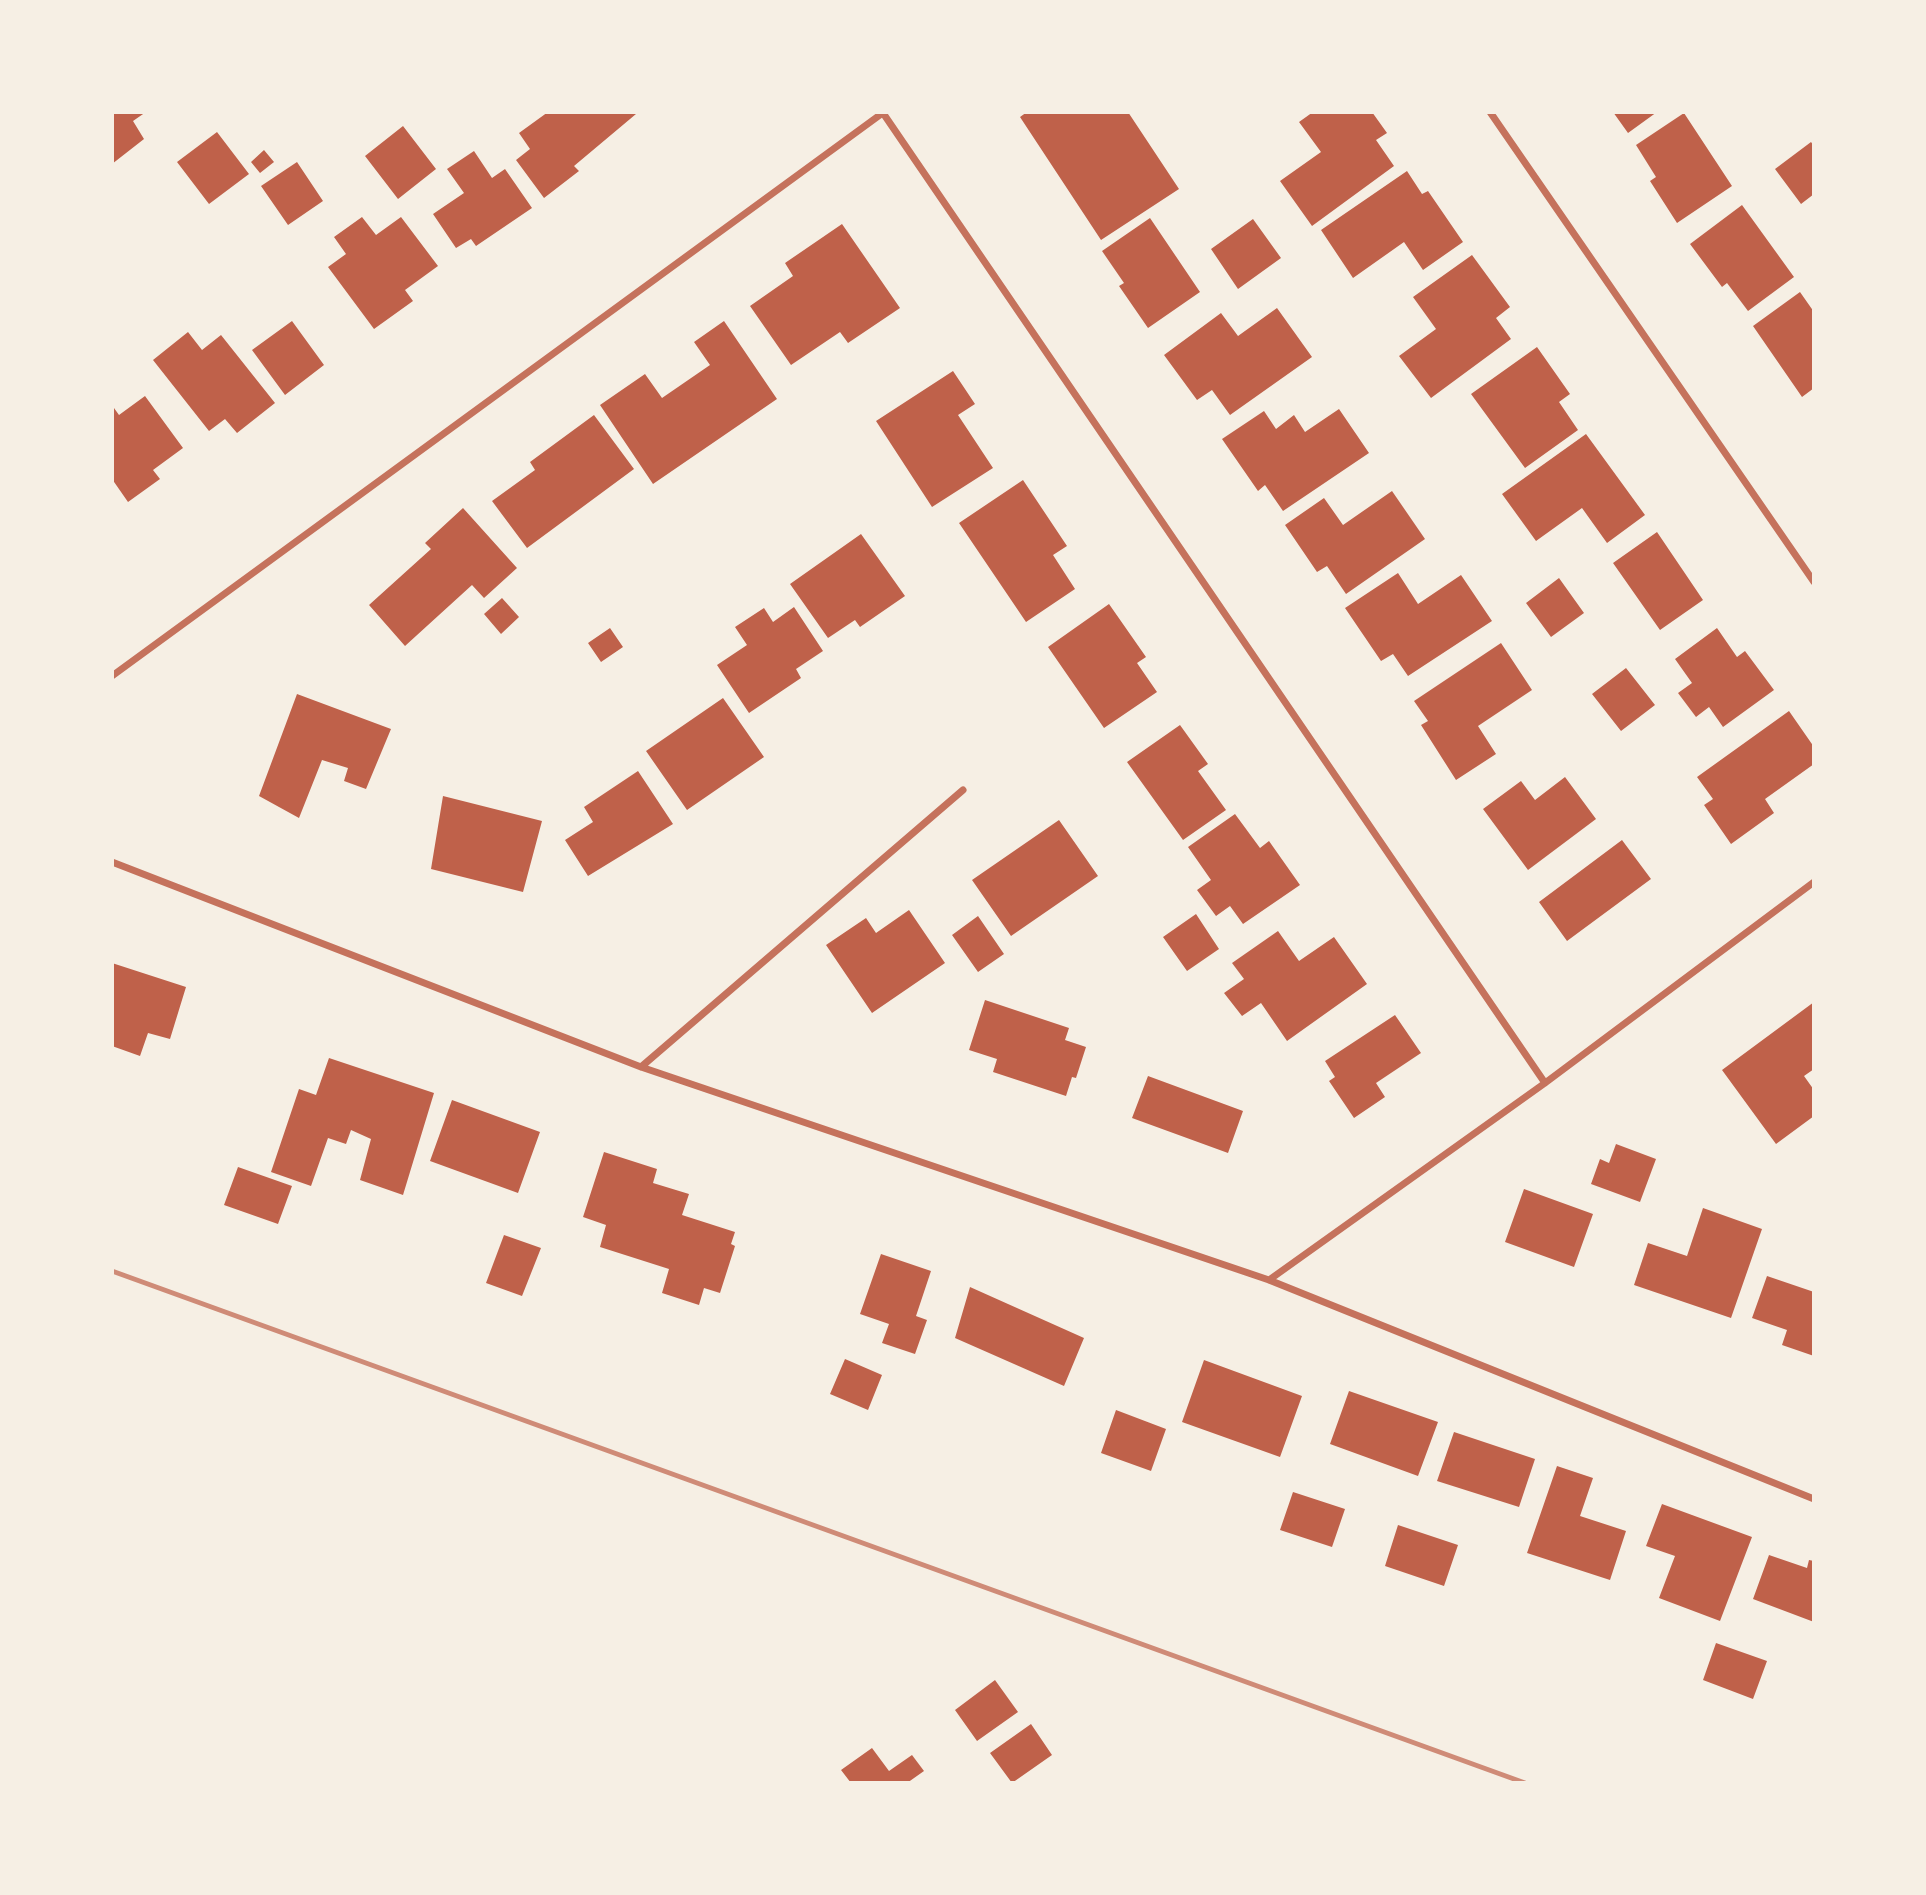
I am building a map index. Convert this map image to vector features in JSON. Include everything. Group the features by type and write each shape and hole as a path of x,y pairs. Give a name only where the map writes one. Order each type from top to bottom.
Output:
{"street":[{"path":"1490,112 1814,582"},
{"path":"112,676 884,113 1545,1083"},
{"path":"641,1067 963,790"},
{"path":"112,862 641,1067 1269,1280 1814,1499"},
{"path":"1269,1280 1545,1083 1814,881"}],"building":[{"path":"112,112 146,112 133,121 144,139 112,164"},
{"path":"548,112 636,114 574,166 579,171 544,198 516,160 530,149 519,133"},
{"path":"1027,112 1128,112 1179,189 1101,240 1020,117"},
{"path":"1313,112 1372,112 1387,133 1376,140 1394,166 1312,226 1280,181 1321,152 1299,122"},
{"path":"1613,112 1657,112 1628,133"},
{"path":"1684,113 1732,186 1677,223 1650,181 1656,177 1636,145"},
{"path":"403,126 436,169 398,199 365,156"},
{"path":"217,132 249,174 209,204 177,162"},
{"path":"1811,142 1814,146 1814,194 1801,204 1775,169"},
{"path":"264,150 274,162 260,173 251,162"},
{"path":"474,151 492,178 505,169 532,208 476,246 471,239 456,248 433,214 464,193 447,169"},
{"path":"297,162 323,201 288,225 261,186"},
{"path":"1407,171 1422,194 1428,191 1463,242 1423,270 1404,242 1353,278 1321,230"},
{"path":"1742,205 1794,277 1748,311 1727,283 1722,287 1690,244"},
{"path":"362,217 376,235 401,217 438,266 405,290 413,301 374,329 328,267 346,254 334,237"},
{"path":"1150,218 1200,292 1148,328 1119,286 1124,283 1102,251"},
{"path":"1253,219 1281,258 1238,289 1211,249"},
{"path":"842,224 900,308 848,343 840,332 791,365 750,306 793,276 785,263"},
{"path":"1472,255 1510,307 1496,318 1511,339 1431,398 1399,356 1436,329 1413,297"},
{"path":"1800,292 1814,312 1814,388 1802,397 1753,326"},
{"path":"1277,308 1312,357 1230,415 1212,390 1197,400 1164,355 1221,313 1238,336"},
{"path":"292,321 324,365 285,395 252,350"},
{"path":"724,321 777,399 653,484 600,405 645,374 662,398 710,365 694,342"},
{"path":"188,332 202,350 221,335 275,403 237,433 225,419 209,431 153,360"},
{"path":"1537,347 1570,394 1559,402 1578,430 1525,468 1471,394"},
{"path":"953,371 975,404 958,415 993,468 932,507 876,421"},
{"path":"145,396 183,448 153,470 160,479 128,502 112,479 112,410 114,408 119,415"},
{"path":"1339,409 1369,453 1283,511 1265,485 1258,491 1222,439 1264,411 1276,429 1294,415 1305,432"},
{"path":"594,415 634,469 527,548 492,501 535,470 530,462"},
{"path":"1586,434 1645,515 1607,543 1582,508 1536,541 1502,494"},
{"path":"1023,480 1067,546 1053,555 1075,589 1026,622 959,523"},
{"path":"1392,491 1425,539 1346,594 1327,566 1317,572 1285,525 1324,498 1343,525"},
{"path":"463,508 517,568 484,598 472,585 405,646 369,605 431,549 425,543"},
{"path":"1657,532 1703,600 1660,630 1613,563"},
{"path":"861,534 905,596 860,627 855,620 828,638 790,584"},
{"path":"1398,573 1418,604 1461,575 1492,621 1408,676 1393,654 1381,661 1345,608"},
{"path":"1559,578 1584,613 1551,637 1526,603"},
{"path":"502,598 519,617 501,634 484,614"},
{"path":"1109,604 1146,657 1137,663 1157,692 1104,728 1048,647"},
{"path":"794,607 823,651 796,669 801,678 749,713 717,665 747,645 735,627 764,608 773,622"},
{"path":"610,628 623,647 601,662 588,643"},
{"path":"1717,628 1737,657 1745,651 1774,690 1723,727 1709,707 1696,717 1678,693 1692,683 1675,659"},
{"path":"1501,643 1532,690 1478,726 1496,754 1456,780 1421,725 1428,721 1414,701"},
{"path":"1626,668 1655,705 1621,731 1592,694"},
{"path":"297,694 391,729 366,789 344,781 348,768 322,760 299,818 259,796"},
{"path":"723,698 764,757 687,810 646,751"},
{"path":"1789,711 1814,747 1814,764 1765,799 1774,813 1731,844 1704,805 1713,799 1697,777"},
{"path":"1180,725 1208,764 1198,771 1226,810 1183,840 1127,762"},
{"path":"638,771 673,824 588,876 565,840 593,822 584,807"},
{"path":"1565,777 1596,819 1528,870 1483,809 1521,781 1535,800"},
{"path":"443,796 542,821 523,892 431,869"},
{"path":"1235,814 1260,848 1269,841 1300,885 1243,924 1230,906 1216,916 1197,890 1211,880 1188,847"},
{"path":"1059,820 1098,876 1011,936 972,880"},
{"path":"1622,840 1651,879 1567,941 1539,902"},
{"path":"909,910 945,963 872,1013 826,945 866,918 876,933"},
{"path":"1196,914 1219,949 1187,971 1163,937"},
{"path":"978,916 1004,954 978,972 952,935"},
{"path":"1278,931 1299,961 1334,937 1367,984 1287,1041 1261,1003 1242,1016 1224,993 1244,979 1232,963"},
{"path":"112,963 186,987 170,1039 148,1033 140,1056 112,1046"},
{"path":"985,1000 1069,1028 1065,1040 1086,1047 1076,1078 1072,1077 1066,1096 993,1072 997,1059 969,1050"},
{"path":"1814,1002 1814,1069 1804,1076 1814,1090 1814,1116 1776,1144 1722,1070"},
{"path":"1395,1015 1421,1053 1376,1083 1385,1097 1354,1118 1329,1081 1335,1077 1325,1061"},
{"path":"329,1058 434,1093 403,1195 360,1180 371,1139 351,1130 346,1144 328,1138 311,1186 271,1172 299,1089 316,1095"},
{"path":"1148,1076 1243,1111 1228,1153 1132,1118"},
{"path":"452,1100 540,1132 518,1193 430,1161"},
{"path":"1616,1144 1656,1159 1640,1202 1591,1184 1600,1159 1609,1163"},
{"path":"604,1152 657,1169 653,1183 689,1194 682,1215 735,1232 731,1244 735,1246 720,1293 704,1288 699,1305 662,1293 669,1269 600,1247 606,1225 583,1217"},
{"path":"238,1167 292,1186 278,1224 224,1205"},
{"path":"1524,1189 1593,1214 1574,1267 1505,1242"},
{"path":"1703,1208 1762,1229 1731,1318 1634,1285 1648,1243 1687,1256"},
{"path":"504,1235 541,1248 522,1296 486,1283"},
{"path":"881,1254 931,1271 916,1316 927,1320 915,1354 882,1343 889,1324 860,1314"},
{"path":"1767,1276 1814,1292 1814,1356 1782,1345 1787,1330 1752,1318"},
{"path":"970,1287 1084,1338 1064,1386 955,1338"},
{"path":"845,1359 882,1375 868,1410 830,1394"},
{"path":"1204,1360 1302,1396 1280,1457 1182,1422"},
{"path":"1349,1391 1438,1422 1418,1476 1330,1444"},
{"path":"1116,1410 1166,1429 1151,1471 1101,1453"},
{"path":"1454,1432 1535,1459 1519,1507 1437,1481"},
{"path":"1557,1466 1593,1478 1580,1516 1626,1531 1610,1580 1527,1553"},
{"path":"1293,1492 1345,1509 1332,1547 1280,1530"},
{"path":"1662,1504 1752,1537 1720,1621 1659,1598 1675,1556 1646,1546"},
{"path":"1398,1525 1458,1545 1444,1586 1385,1566"},
{"path":"1769,1555 1807,1568 1809,1560 1814,1561 1814,1622 1753,1599"},
{"path":"1716,1643 1767,1661 1753,1699 1703,1680"},
{"path":"995,1680 1018,1712 977,1741 955,1710"},
{"path":"1031,1724 1052,1755 1012,1783 990,1753"},
{"path":"872,1748 889,1771 912,1755 924,1771 907,1783 851,1783 841,1770"}],"railway":[{"path":"112,1271 1525,1783"}]}
